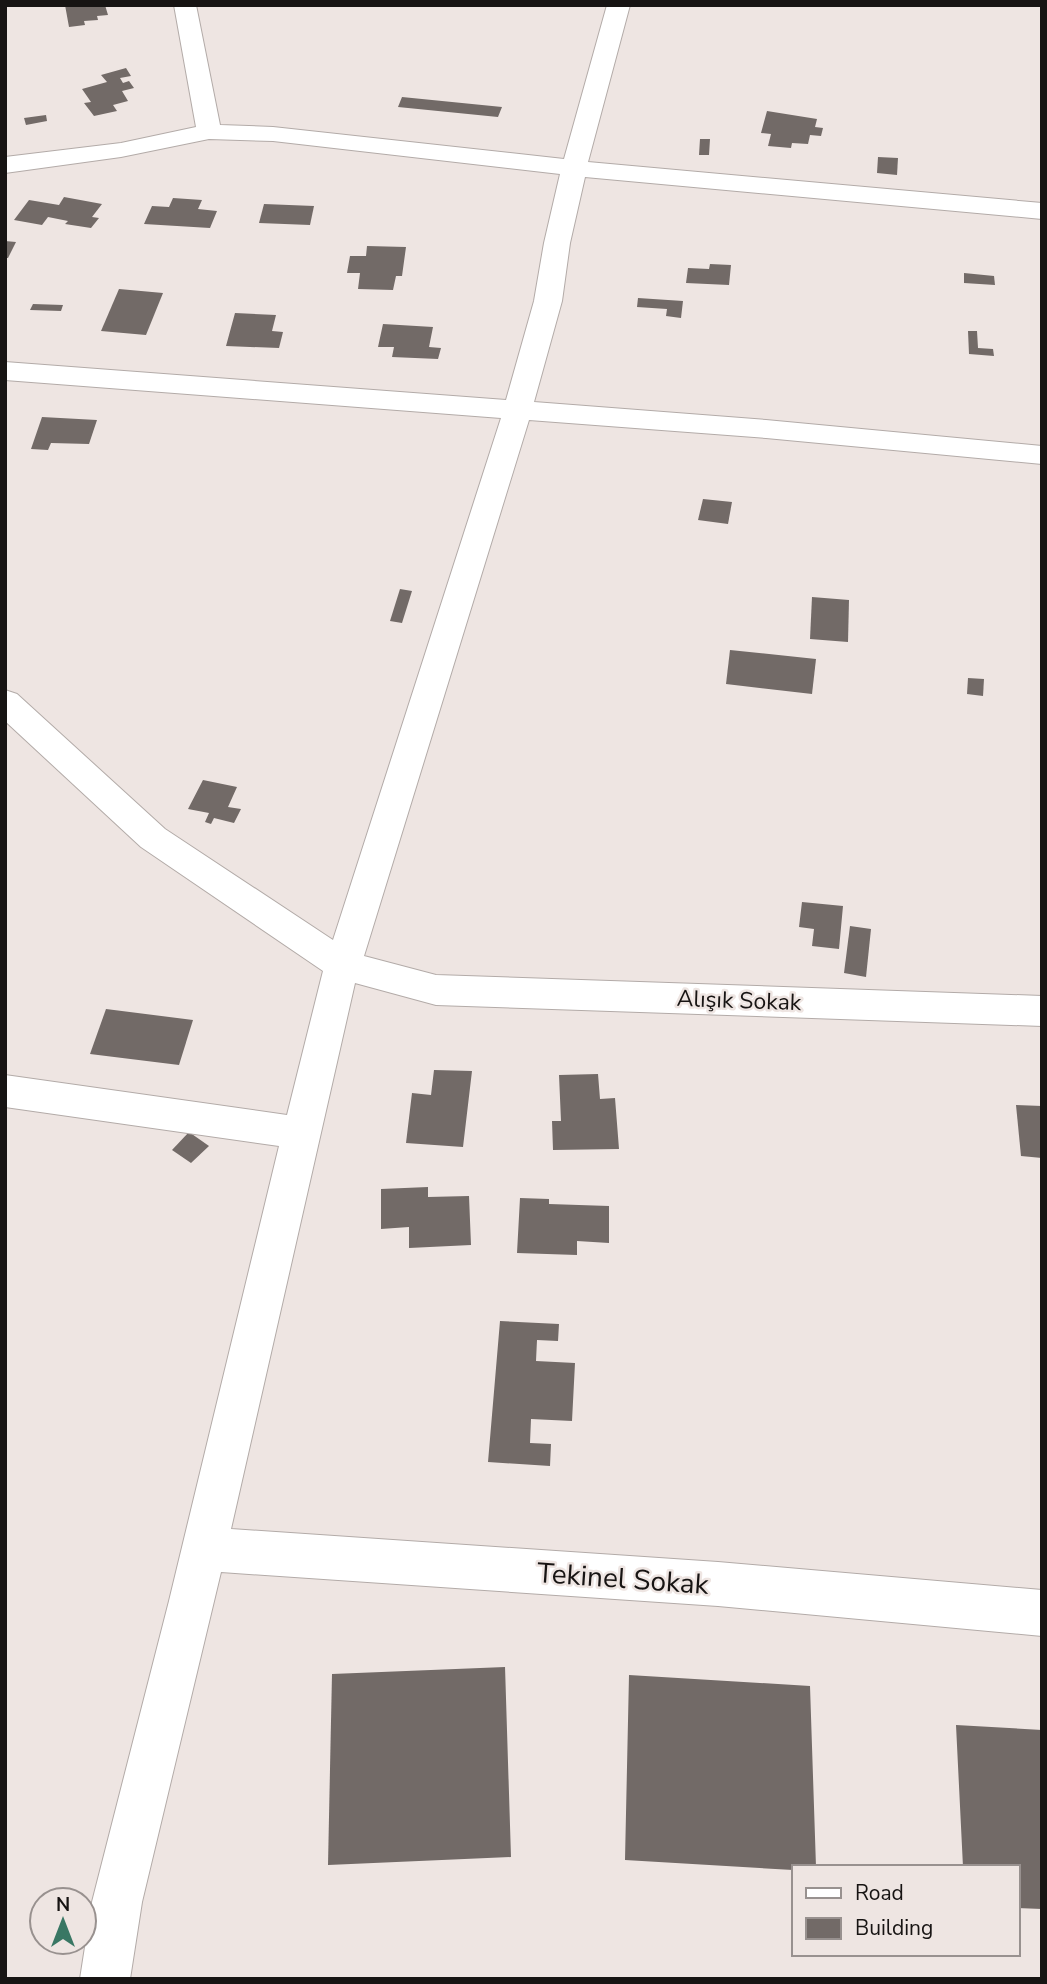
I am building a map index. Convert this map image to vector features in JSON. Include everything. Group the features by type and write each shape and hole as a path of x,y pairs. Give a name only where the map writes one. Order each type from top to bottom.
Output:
{"street":[{"path":"185,5 209,132"},
{"path":"105,1979 117,1902 204,1549 300,1133 342,965 517,410 548,301 556,243 574,168 619,5"},
{"path":"5,165 121,149 209,132 273,134 574,168 1042,211"},
{"path":"5,371 766,429 1042,455"},
{"name":"Alışık Sokak","path":"5,702 153,838 342,965 436,990 1042,1011"},
{"path":"5,1091 300,1133"},
{"name":"Tekinel Sokak","path":"204,1549 718,1584 1042,1613"}],"building":[{"path":"65,5 105,5 108,15 97,16 98,20 84,21 85,25 69,27"},
{"path":"126,68 131,76 120,78 123,83 129,81 134,88 122,91 128,101 113,105 117,111 94,116 84,103 91,102 82,89 107,82 101,75"},
{"path":"402,97 502,107 498,117 398,107"},
{"path":"767,111 817,119 815,127 823,128 821,136 810,135 808,144 792,143 791,148 768,146 771,134 761,133"},
{"path":"46,115 47,121 26,125 24,118"},
{"path":"700,139 710,139 709,155 699,155"},
{"path":"878,157 898,158 897,175 877,173"},
{"path":"64,197 102,204 92,217 99,218 91,228 65,224 68,221 48,217 42,225 14,220 29,200 59,205"},
{"path":"173,198 202,200 198,209 217,211 210,228 144,224 152,206 169,207"},
{"path":"264,204 314,206 310,225 259,223"},
{"path":"5,241 16,242 8,258 5,258"},
{"path":"367,246 406,247 402,276 396,276 393,290 358,289 360,273 347,273 350,256 366,256"},
{"path":"710,264 731,265 729,285 686,283 688,268 709,269"},
{"path":"964,273 994,276 995,285 964,283"},
{"path":"119,289 163,293 146,335 101,331"},
{"path":"638,298 683,301 681,318 666,316 667,309 637,307"},
{"path":"33,304 63,305 61,311 30,310"},
{"path":"235,313 276,315 272,331 283,332 279,348 226,346"},
{"path":"383,324 433,327 429,347 441,348 438,359 392,357 394,347 378,347"},
{"path":"968,331 977,331 978,348 993,349 994,356 969,354"},
{"path":"42,417 97,420 89,444 51,443 48,450 31,449"},
{"path":"703,499 732,502 728,524 698,520"},
{"path":"400,589 412,591 402,623 390,621"},
{"path":"812,597 849,600 848,642 810,639"},
{"path":"730,650 816,659 812,694 726,684"},
{"path":"968,678 984,679 983,696 967,694"},
{"path":"203,780 237,787 228,807 241,809 234,823 214,818 211,824 205,822 209,813 188,809"},
{"path":"802,902 843,906 839,949 812,946 814,929 799,927"},
{"path":"850,926 871,929 866,977 844,973"},
{"path":"106,1009 193,1020 179,1065 90,1054"},
{"path":"434,1070 472,1071 463,1147 406,1143 412,1093 431,1095"},
{"path":"598,1074 600,1099 615,1098 619,1149 553,1150 552,1121 561,1121 559,1075"},
{"path":"1016,1105 1042,1106 1042,1158 1021,1156"},
{"path":"189,1132 209,1146 191,1163 172,1150"},
{"path":"428,1187 428,1197 469,1196 471,1245 409,1248 409,1227 381,1229 381,1189"},
{"path":"520,1198 549,1199 549,1204 609,1206 609,1243 577,1241 577,1255 517,1253"},
{"path":"500,1321 559,1324 558,1341 537,1340 536,1361 575,1363 572,1421 531,1419 530,1443 551,1444 550,1466 488,1462"},
{"path":"505,1667 511,1857 328,1865 332,1674"},
{"path":"629,1675 810,1686 816,1865 792,1865 792,1870 625,1860"},
{"path":"956,1725 1042,1730 1042,1909 1019,1908 1019,1865 963,1865"}]}
